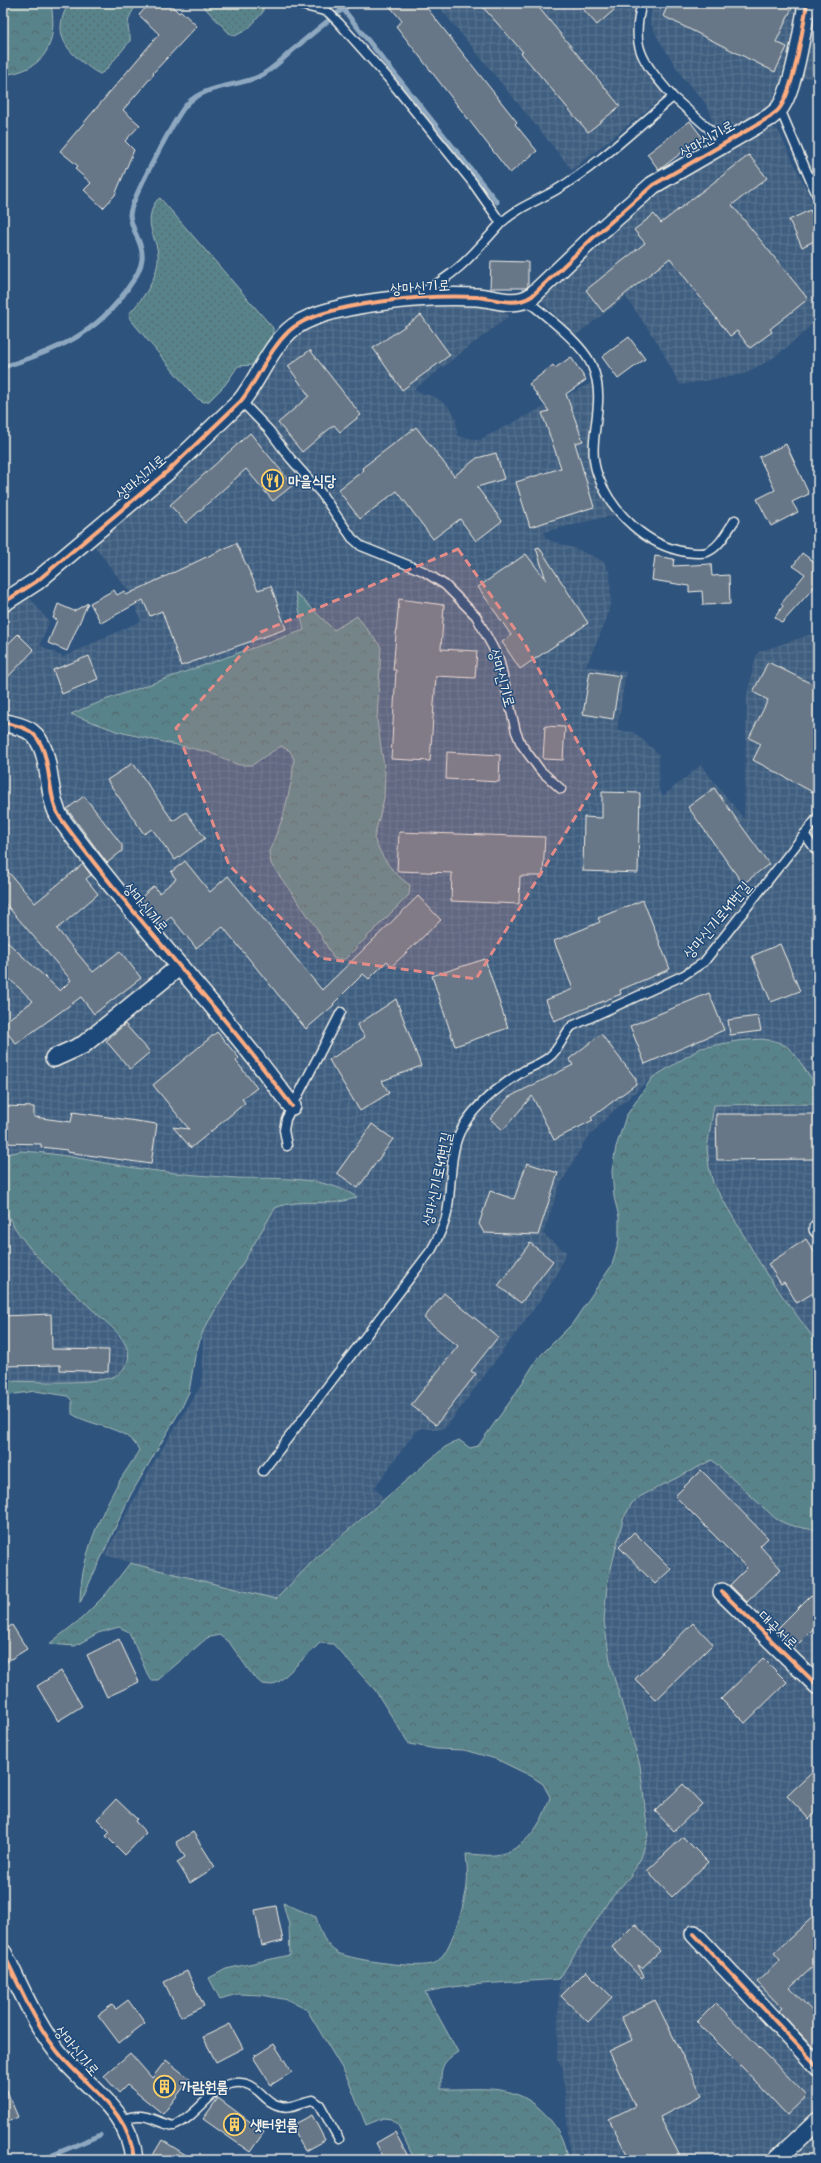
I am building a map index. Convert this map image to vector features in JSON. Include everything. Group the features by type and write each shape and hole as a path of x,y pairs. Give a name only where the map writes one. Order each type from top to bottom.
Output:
{"street":[{"name":"상마신기로","path":"3,603 37,581 169,470 241,401 250,390 278,342 296,326 324,312 372,302 466,297 497,299 511,303 526,300 653,185 770,117 780,108 788,91 800,46 807,3"},
{"name":"상마신기로","path":"3,722 22,727 32,733 36,738 45,757 53,797 59,816 115,890 232,1029 292,1106"},
{"path":"54,1058 83,1045 180,966"},
{"name":"대곶서로","path":"722,1592 818,1686"},
{"path":"694,1934 818,2067"},
{"name":"상마신기로","path":"3,1953 36,2018 57,2052 121,2120 129,2134 134,2160"},
{"path":"776,2160 818,2120"}],"lane":[{"path":"293,3 328,12 340,23 388,78 473,183 501,223"},
{"path":"642,3 637,24 639,50 651,70 673,97 725,143"},
{"name":"상마신기로","path":"406,300 443,281 456,271 501,223 527,203 556,190 580,173 673,97"},
{"path":"780,108 818,198"},
{"path":"526,300 570,338 592,364 600,394 594,463 598,476 615,508 655,542 679,551 694,553 706,552 716,547 735,520"},
{"name":"상마신기로","path":"241,401 269,430 290,458 321,493 352,538 361,546 423,571 445,585 476,616 499,659 516,732 521,744 540,770 561,789"},
{"name":"상마신기로41번길","path":"263,1471 432,1249 442,1230 447,1213 459,1133 472,1115 501,1086 550,1057 558,1049 566,1032 572,1026 696,969 714,949 818,817"},
{"path":"804,834 818,853"},
{"path":"287,1146 284,1130 292,1106 341,1012"},
{"path":"121,2120 134,2115 148,2116 174,2126 194,2114 215,2092 229,2084 243,2083 253,2086 279,2106 289,2107 303,2100 313,2100 320,2106 340,2139"}],"highlighted area":[{"path":"458,549 524,642 598,780 476,979 320,958 229,865 176,728 261,632"}],"shaded area":[{"path":"436,3 636,3 632,35 635,51 639,63 663,93 662,98 572,170"},
{"path":"653,3 799,3 791,51 780,88 772,103 761,114 732,132 713,125 709,110 703,100 683,78 656,35 650,21"},
{"path":"813,3 818,3 818,79 800,77"},
{"path":"769,125 778,130 818,214 818,319 789,346 770,360 744,374 680,385 659,345 626,297 576,335 541,300 546,290 665,184"},
{"path":"492,305 502,308 509,316 413,390 437,398 448,406 455,416 458,436 479,440 591,383 595,394 595,403 590,446 591,465 595,482 614,515 544,532 546,539 579,550 603,561 610,573 611,601 606,621 586,666 626,672 617,731 633,732 659,754 659,790 663,796 701,765 744,819 747,696 753,667 758,652 818,632 818,1085 811,1080 794,1052 761,1039 737,1041 701,1048 652,1078 610,1114 585,1141 559,1187 543,1234 566,1252 557,1274 544,1295 447,1426 439,1430 421,1428 415,1432 375,1487 383,1498 318,1556 276,1599 189,1579 105,1555 151,1467 202,1384 203,1331 275,1208 290,1202 345,1203 356,1197 347,1191 326,1184 295,1179 188,1174 113,1165 38,1152 21,1151 7,1154 3,1159 3,611 28,595 49,622 40,645 63,657 141,621 130,593 93,544 202,453 233,423 253,400 281,353 298,335 320,323 339,318 415,308","holes":["295,593 334,630 381,647 377,720 382,747 374,838 388,866 396,875 410,885 334,958 316,927 271,864 269,852 283,817 292,779 294,759 290,751 281,746 262,761 239,764 209,752 119,732 71,714 105,700 304,630"]},
{"path":"818,1104 818,1344 767,1275 725,1205 713,1183 709,1167 707,1148 714,1105"},
{"path":"3,1204 15,1228 123,1341 129,1352 128,1362 123,1371 112,1377 92,1381 3,1381"},
{"path":"712,1460 776,1519 818,1531 818,2160 570,2160 563,2068 557,2060 559,1979 608,1902 631,1875 641,1858 648,1835 611,1667 604,1621 607,1585 623,1519 632,1503 641,1496"}],"green space":[{"path":"3,3 51,3 53,17 50,42 46,52 39,61 18,72 3,75"},
{"path":"69,3 139,3 129,19 128,30 130,41 105,71 100,74 75,56 69,49 62,36 62,20"},
{"path":"200,3 259,3 263,7 263,12 248,29 235,36 230,34"},
{"path":"160,198 273,328 273,333 253,365 238,366 225,385 209,401 204,402 195,397 130,319 129,314 150,287 157,267 158,251 150,223 153,207"},
{"path":"295,592 334,630 357,616 381,647 377,720 385,773 384,799 374,838 380,852 388,864 410,885 409,895 345,959 334,959 316,927 271,864 269,852 283,817 292,779 294,759 290,751 281,746 252,765 239,765 208,752 119,732 71,714 105,700 304,630"},
{"path":"761,1039 778,1042 792,1051 808,1075 818,1085 818,1104 714,1105 707,1148 709,1167 713,1183 767,1275 818,1344 818,1531 789,1525 776,1519 712,1460 641,1496 632,1503 623,1519 607,1585 604,1621 611,1667 640,1765 648,1835 641,1858 631,1875 608,1902 559,1979 458,1986 425,1992 458,2052 445,2063 443,2067 441,2089 498,2090 511,2092 523,2097 535,2105 555,2126 563,2141 567,2160 439,2160 438,2156 427,2153 414,2159 398,2125 391,2119 383,2118 366,2125 346,2075 307,2010 288,2000 262,1995 237,1994 220,1999 209,1978 226,1969 290,1955 289,1925 283,1903 316,1917 321,1933 326,1942 338,1953 371,1961 402,1965 427,1965 435,1963 441,1958 452,1939 460,1915 467,1885 466,1854 495,1855 505,1853 515,1848 531,1835 543,1817 550,1797 543,1784 531,1776 496,1759 464,1750 436,1749 409,1744 375,1690 333,1644 320,1643 280,1681 272,1685 262,1684 253,1676 229,1642 219,1635 207,1638 158,1680 150,1680 129,1632 119,1627 98,1633 75,1646 49,1644 81,1619 106,1594 130,1563 276,1599 318,1556 445,1447 459,1440 470,1448 478,1446 514,1396 537,1359 572,1324 612,1265 619,1240 619,1217 614,1197 612,1171 616,1147 626,1116 652,1078 701,1048 737,1041"},
{"path":"21,1151 53,1154 172,1173 314,1182 329,1185 357,1197 337,1202 296,1203 275,1208 203,1331 195,1356 189,1392 181,1409 131,1494 80,1603 86,1558 96,1528 116,1487 139,1450 133,1442 118,1431 89,1422 72,1414 72,1401 68,1396 35,1391 3,1396 3,1381 75,1382 112,1377 125,1367 129,1355 126,1345 119,1335 44,1264 11,1222 3,1202 3,1159 7,1154"}],"building":[{"path":"150,3 169,3 179,13 181,11 197,26 153,73 154,74 123,110 140,125 125,141 134,150 115,195 103,208 84,190 91,183 75,169 78,166 60,151 159,34 139,15"},
{"path":"387,3 423,3 517,122 515,124 537,151 510,173 396,26 402,21"},
{"path":"479,3 535,3 620,106 588,132 521,53 523,52"},
{"path":"578,3 622,3 597,25"},
{"path":"669,3 780,3 792,8 776,42 787,47 775,72 663,16"},
{"path":"690,121 702,137 659,170 647,154"},
{"path":"749,155 767,178 732,205 808,299 770,329 772,332 750,348 737,331 730,336 670,258 603,312 586,290 645,243 634,230 654,214 661,223"},
{"path":"810,210 818,226 818,239 802,247 789,220"},
{"path":"491,261 528,262 528,286 526,288 490,288"},
{"path":"421,315 450,355 402,390 373,348"},
{"path":"629,337 645,359 618,379 602,357"},
{"path":"310,350 361,415 340,432 334,425 302,452 278,423 309,396 288,366"},
{"path":"571,357 586,380 566,394 583,441 575,443 594,507 530,527 516,482 561,468 542,413 549,411 529,384 553,365 555,368"},
{"path":"416,427 454,476 477,458 496,453 504,479 477,487 502,521 476,541 460,519 433,539 397,491 360,519 338,490 364,470 362,468"},
{"path":"250,433 293,485 273,501 246,469 186,523 170,505"},
{"path":"786,444 809,494 792,502 798,512 771,526 757,499 775,490 759,457"},
{"path":"236,543 258,590 271,586 286,629 181,666 162,611 150,616 143,600 101,623 90,603 114,590 117,595 124,591 126,595"},
{"path":"539,547 588,623 520,669 502,642 511,635 478,587 526,554 546,580 536,548"},
{"path":"802,553 813,561 818,554 818,583 816,581 817,584 782,623 775,617 783,606 781,604 805,574 793,566"},
{"path":"655,556 674,559 673,566 711,564 712,576 729,575 730,604 703,605 702,591 689,592 689,586 652,580"},
{"path":"399,599 444,605 441,649 477,651 475,678 436,676 430,761 391,759 396,670 393,670"},
{"path":"88,603 67,651 48,643 57,620 53,618 58,604 74,611"},
{"path":"18,634 34,650 3,682 3,649"},
{"path":"89,656 98,679 62,694 53,670"},
{"path":"768,662 818,687 818,795 753,760 761,744 749,738 768,700 753,692"},
{"path":"590,671 620,676 613,719 583,714"},
{"path":"545,726 565,727 563,760 543,759"},
{"path":"447,752 500,755 499,782 446,779"},
{"path":"133,763 173,821 186,812 205,838 175,860 152,829 144,834 107,780"},
{"path":"714,788 769,864 743,884 688,807"},
{"path":"602,792 640,793 638,873 583,871 584,817 602,818"},
{"path":"84,796 122,845 122,851 107,863 67,809"},
{"path":"399,832 545,837 543,876 520,876 519,904 451,901 452,873 397,871"},
{"path":"185,861 210,892 228,876 322,990 418,896 441,920 392,966 387,961 369,979 363,974 333,1004 334,1005 306,1029 223,927 196,948 171,917 160,926 138,900 154,886 159,893 176,879 171,872"},
{"path":"83,864 91,875 86,879 98,894 57,929 93,972 120,951 141,978 94,1014 81,997 16,1044 3,1027 3,1023 33,1001 3,973 3,938 60,991 71,980 3,901 3,866 35,903"},
{"path":"643,900 670,969 620,990 621,994 554,1021 546,1000 573,989 554,941 600,922 598,918"},
{"path":"780,944 800,991 771,1002 752,956"},
{"path":"485,959 508,1028 455,1046 432,976"},
{"path":"709,993 724,1030 645,1064 630,1026"},
{"path":"396,999 421,1066 382,1081 389,1093 360,1111 329,1060 365,1037 357,1025"},
{"path":"758,1016 761,1031 730,1035 728,1020"},
{"path":"125,1024 150,1052 130,1069 106,1041"},
{"path":"217,1032 239,1058 236,1061 257,1088 242,1099 245,1103 191,1148 173,1127 189,1129 153,1085"},
{"path":"601,1034 636,1079 636,1084 591,1118 593,1120 554,1140 532,1096 503,1130 490,1119 509,1097 573,1065 569,1059"},
{"path":"3,1106 34,1107 34,1117 71,1122 73,1112 157,1124 151,1164 67,1152 67,1150 41,1147 41,1144 3,1143"},
{"path":"716,1114 818,1114 818,1159 717,1160"},
{"path":"372,1124 393,1139 358,1188 337,1173"},
{"path":"527,1163 558,1173 538,1235 484,1233 479,1224 490,1191 514,1199"},
{"path":"806,1239 818,1258 818,1290 797,1303 784,1282 781,1284 768,1264"},
{"path":"530,1243 553,1261 521,1303 498,1286"},
{"path":"444,1293 498,1337 471,1371 476,1374 436,1425 411,1405 458,1346 424,1318"},
{"path":"51,1314 52,1349 109,1350 108,1372 60,1370 60,1365 3,1366 3,1316"},
{"path":"701,1470 768,1538 760,1546 781,1569 747,1602 730,1585 747,1568 675,1496"},
{"path":"634,1532 671,1569 655,1584 619,1547"},
{"path":"811,1595 818,1602 818,1624 795,1647 777,1629"},
{"path":"693,1623 713,1644 656,1700 635,1679"},
{"path":"12,1625 27,1649 3,1664 3,1631"},
{"path":"119,1639 139,1682 107,1697 87,1655"},
{"path":"763,1658 787,1682 745,1723 721,1699"},
{"path":"61,1671 82,1706 58,1721 37,1686"},
{"path":"818,1767 818,1810 809,1819 787,1796"},
{"path":"683,1784 702,1804 674,1831 655,1811"},
{"path":"116,1799 137,1819 135,1821 146,1833 125,1855 106,1836 110,1832 97,1819"},
{"path":"193,1832 215,1867 190,1883 177,1862 185,1857 176,1842"},
{"path":"683,1837 708,1862 672,1897 647,1871"},
{"path":"276,1906 283,1941 262,1946 255,1910"},
{"path":"818,1912 818,1962 790,1988 818,2017 818,2045 814,2048 779,2011 782,2008 757,1982 780,1960 774,1953"},
{"path":"635,1924 660,1951 642,1968 638,1965 644,1977 642,1979 612,1947"},
{"path":"187,1971 204,2006 181,2017 164,1982"},
{"path":"586,1971 612,1997 588,2022 561,1996"},
{"path":"128,2000 145,2023 119,2043 98,2015 112,2005 116,2009"},
{"path":"655,2000 702,2095 660,2117 682,2160 630,2160 609,2119 635,2106 609,2051 632,2040 621,2017"},
{"path":"716,2003 807,2096 787,2115 697,2022"},
{"path":"230,2024 243,2048 216,2062 203,2037"},
{"path":"274,2044 292,2072 271,2085 253,2057"},
{"path":"130,2053 152,2078 166,2060 190,2079 163,2114 127,2085 119,2093 104,2076"},
{"path":"3,2082 18,2117 3,2124"},
{"name":"샛터원룸","path":"218,2098 264,2132 250,2152 203,2119"},
{"path":"312,2115 325,2140 305,2151 291,2126"},
{"path":"395,2132 410,2160 385,2160 376,2143"},
{"path":"162,2140 194,2160 150,2160"}],"waterway":[{"path":"3,367 40,355 73,339 88,329 103,318 116,304 135,278 139,271 142,253 131,221 130,215 132,207 154,159 186,105 193,98 211,90 258,77 273,68 350,3"},
{"path":"343,9 497,202"},
{"path":"41,2160 100,2135"}],"cycle path":[{"path":"3,603 37,581 169,470 241,401 275,347 289,331 304,321 326,313 378,302 433,297 476,297 511,302 525,300 532,296 596,235 653,185 770,117 778,110 784,100 793,74 807,3"},
{"path":"3,722 28,730 38,740 46,761 56,810 61,819 144,925 239,1037 292,1106"},
{"path":"722,1592 818,1686"},
{"path":"694,1934 818,2067"},
{"path":"3,1953 34,2016 49,2040 68,2064 105,2100 116,2113 131,2142 134,2160"}],"place":[{"name":"마을식당","path":"273,481"},
{"name":"가람원룸","path":"164,2087"},
{"name":"샛터원룸","path":"234,2125"}]}
